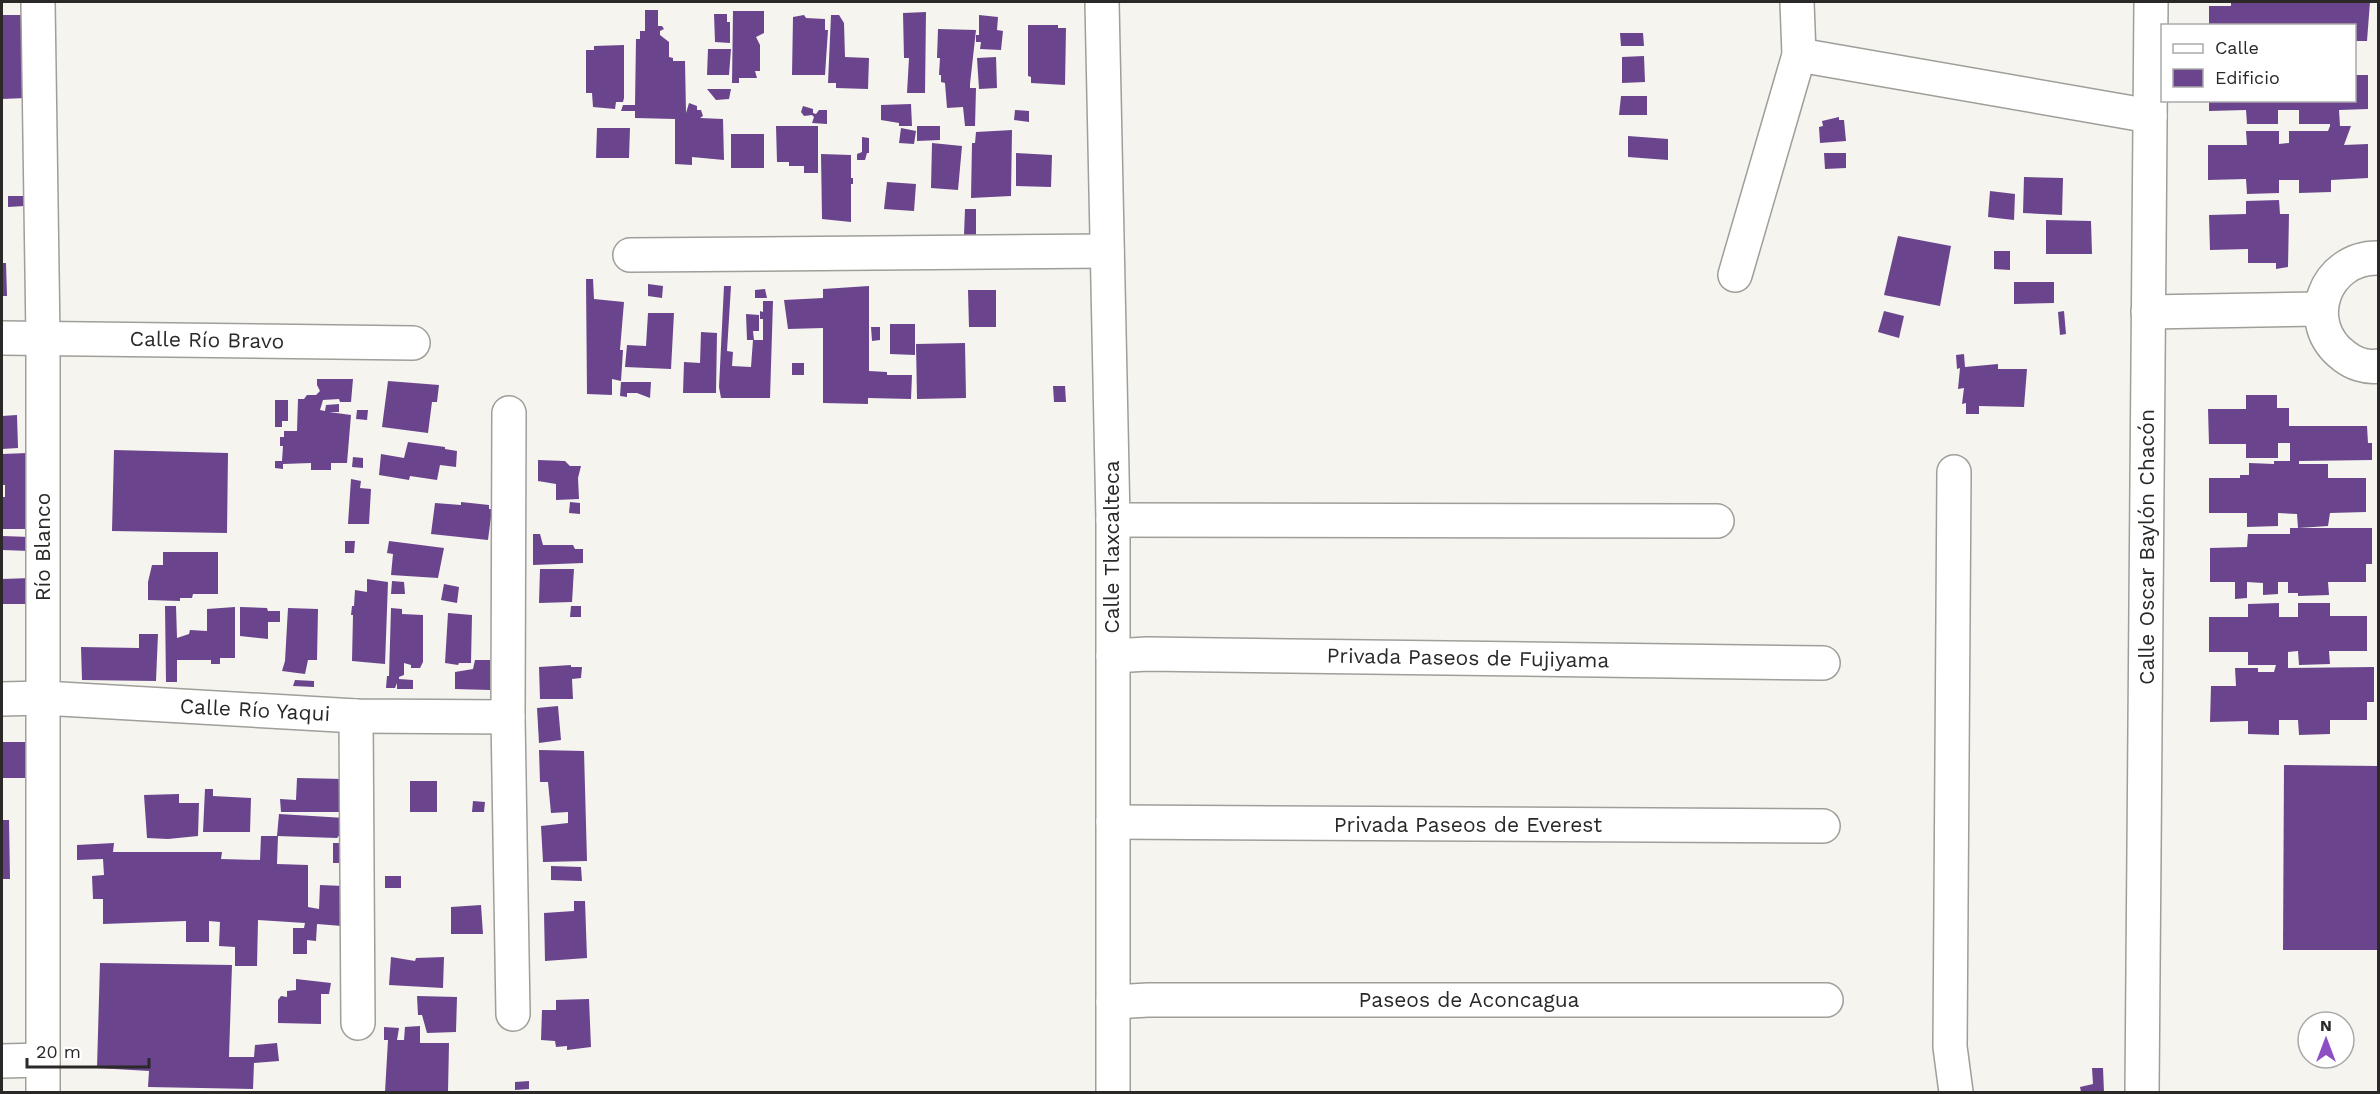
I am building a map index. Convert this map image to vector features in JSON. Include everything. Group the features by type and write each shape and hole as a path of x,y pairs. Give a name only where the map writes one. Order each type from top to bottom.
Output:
{"street":[{"name":"Río Blanco","path":"38,2 43,338 43,1092"},
{"name":"Calle Tlaxcalteca","path":"1102,2 1113,520 1113,1092"},
{"path":"1735,275 1799,55 1797,2"},
{"name":"Calle Oscar Baylón Chacón","path":"2142,1092 2151,2"},
{"path":"1799,55 2150,116"},
{"path":"630,255 1107,250"},
{"path":"2379,258 2365,258 2343,268 2327,286 2320,309 2323,329 2334,348 2351,361 2371,367 2379,366"},
{"path":"2148,312 2320,309"},
{"name":"Calle Río Bravo","path":"2,338 413,343"},
{"path":"509,413 508,717 513,1014"},
{"path":"1954,472 1950,1047 1956,1092"},
{"path":"1113,520 1717,521"},
{"name":"Privada Paseos de Fujiyama","path":"1113,656 1147,654 1823,663"},
{"name":"Calle Río Yaqui","path":"2,699 43,698 356,716 508,717"},
{"path":"356,716 358,1023"},
{"name":"Privada Paseos de Everest","path":"1113,822 1823,826"},
{"name":"Paseos de Aconcagua","path":"1113,1002 1148,1000 1826,1000"},
{"path":"2,1061 43,1060"}],"building":[{"path":"2231,2 2370,2 2367,41 2356,41 2356,24 2209,24 2209,6 2231,6"},
{"path":"645,10 658,10 658,26 664,29 660,31 660,35 669,42 669,57 673,58 673,61 685,61 686,113 689,103 697,106 697,110 701,110 703,116 700,118 723,119 724,160 692,157 692,165 675,164 675,119 635,118 635,111 621,111 623,105 635,105 636,39 640,39 640,31 645,31"},
{"path":"733,11 764,11 764,33 756,37 760,45 760,71 755,71 757,78 739,78 739,83 732,83"},
{"path":"926,12 925,93 907,93 909,58 904,58 903,13"},
{"path":"714,14 727,14 727,22 730,22 730,43 715,42"},
{"path":"2,15 25,15 26,98 2,99"},
{"path":"804,15 806,18 825,19 825,30 828,30 825,75 792,75 793,17"},
{"path":"831,15 839,15 844,23 845,57 869,58 868,89 836,88 836,83 828,83"},
{"path":"979,15 998,17 997,30 1003,31 1001,50 980,49 981,42 976,42 976,35 979,35"},
{"path":"1028,25 1058,25 1058,28 1066,28 1065,85 1031,83 1031,77 1028,76"},
{"path":"938,29 976,30 970,84 970,88 976,88 975,126 965,126 963,107 947,108 945,83 941,82 941,75 939,75 940,58 937,58"},
{"path":"1620,33 1643,33 1644,46 1621,46"},
{"path":"624,45 623,102 616,102 615,109 593,107 592,93 586,93 586,50 594,50 594,46"},
{"path":"708,49 731,49 729,75 707,75"},
{"path":"1644,56 1645,82 1622,83 1622,57"},
{"path":"996,57 997,88 979,89 977,58"},
{"path":"2356,75 2368,75 2368,109 2339,110 2340,126 2351,126 2344,145 2368,144 2368,178 2331,180 2331,192 2299,193 2299,180 2279,180 2279,193 2247,194 2246,179 2208,180 2208,145 2247,145 2246,131 2279,131 2279,144 2289,143 2289,131 2328,131 2330,126 2330,124 2299,124 2299,110 2278,110 2278,124 2247,124 2246,110 2209,111 2209,102 2356,102"},
{"path":"707,89 731,89 729,99 716,100"},
{"path":"1621,96 1647,96 1647,115 1619,115"},
{"path":"911,104 912,126 899,126 899,123 881,120 881,105"},
{"path":"803,106 813,109 813,113 816,114 819,110 827,110 827,124 812,123 814,117 812,115 804,116 801,112"},
{"path":"1015,110 1029,111 1029,122 1014,120"},
{"path":"1839,117 1839,120 1844,120 1846,141 1820,143 1819,127 1823,126 1822,121"},
{"path":"776,126 818,126 818,173 804,173 804,166 789,166 789,162 777,162"},
{"path":"917,126 940,126 940,140 917,141"},
{"path":"597,128 630,128 629,158 596,158"},
{"path":"901,128 916,131 914,144 899,143"},
{"path":"1012,130 1011,196 971,198 972,143 975,143 976,132"},
{"path":"731,134 764,134 764,168 731,168"},
{"path":"1628,136 1668,139 1668,160 1628,157"},
{"path":"862,137 869,138 869,153 865,160 857,160 857,154 862,152"},
{"path":"932,143 962,146 958,190 931,188"},
{"path":"1016,153 1052,155 1051,187 1016,186"},
{"path":"1824,153 1846,153 1846,168 1825,169"},
{"path":"821,154 851,155 853,184 851,184 851,222 822,219"},
{"path":"2024,177 2063,178 2062,215 2023,213"},
{"path":"887,182 916,184 914,211 884,209"},
{"path":"1990,191 2015,194 2014,220 1988,217"},
{"path":"8,196 25,196 25,206 8,207"},
{"path":"2279,200 2280,214 2289,214 2288,267 2276,269 2276,263 2248,263 2248,249 2210,250 2209,215 2246,214 2246,201"},
{"path":"965,209 976,209 976,235 964,235"},
{"path":"2046,220 2091,221 2092,254 2046,254"},
{"path":"1898,236 1951,246 1940,306 1884,295"},
{"path":"1994,251 2010,251 2010,270 1994,269"},
{"path":"2,263 6,263 7,296 2,296"},
{"path":"586,279 593,279 594,299 624,302 620,350 623,350 621,381 612,379 612,395 587,394"},
{"path":"2014,282 2054,282 2054,303 2014,304"},
{"path":"648,284 663,286 662,298 648,296"},
{"path":"724,286 731,286 727,351 733,352 732,366 751,367 753,340 763,340 763,319 760,319 760,311 763,312 763,301 773,301 770,398 721,398 719,387"},
{"path":"869,286 869,371 887,372 887,375 912,375 911,399 868,398 868,404 823,403 823,328 788,329 784,300 823,298 823,289"},
{"path":"765,289 767,298 755,298 755,290"},
{"path":"968,290 996,290 996,327 969,327"},
{"path":"1884,311 1904,316 1899,338 1878,332"},
{"path":"2064,311 2066,334 2060,335 2058,312"},
{"path":"648,313 674,313 671,369 625,367 627,345 646,346"},
{"path":"746,314 759,315 759,331 753,331 754,340 747,340"},
{"path":"890,324 915,324 915,355 890,354"},
{"path":"871,327 880,327 880,340 872,341"},
{"path":"701,332 717,333 716,393 683,393 684,362 700,363"},
{"path":"965,343 966,398 917,399 916,344"},
{"path":"1964,354 1965,367 1998,364 1998,369 2027,369 2024,407 1979,406 1979,414 1966,414 1966,403 1962,404 1964,388 1958,389 1960,368 1957,369 1956,355"},
{"path":"792,363 804,363 804,375 792,375"},
{"path":"317,379 353,379 351,402 340,402 339,399 323,400 320,410 325,411 326,405 339,404 339,412 329,412 351,415 347,463 331,463 331,470 311,470 311,463 283,464 283,469 275,468 275,461 282,461 283,446 280,446 280,437 284,437 284,431 297,431 298,399 304,399 307,395 316,395 320,391"},
{"path":"388,381 439,385 437,402 432,402 428,433 382,427"},
{"path":"621,382 651,382 650,398 637,393 627,393 627,397 620,396"},
{"path":"1053,386 1065,386 1066,402 1054,402"},
{"path":"2246,395 2277,395 2277,408 2289,408 2289,426 2367,426 2368,443 2372,443 2372,460 2299,461 2299,464 2328,464 2328,478 2366,478 2366,512 2330,513 2328,526 2298,528 2297,514 2278,513 2278,526 2247,527 2247,513 2209,513 2209,478 2240,478 2240,475 2249,475 2249,463 2274,464 2274,461 2290,461 2290,443 2278,443 2278,458 2246,458 2246,444 2209,444 2208,409 2246,409"},
{"path":"275,400 288,400 288,421 282,421 282,427 275,427"},
{"path":"357,410 368,410 367,420 356,419"},
{"path":"17,415 18,448 2,449 2,416"},
{"path":"408,442 457,451 456,467 440,465 437,480 410,476 409,480 379,475 381,454 404,458"},
{"path":"114,450 228,453 227,533 112,531"},
{"path":"28,453 29,529 2,529 2,497 5,497 5,485 2,485 2,454"},
{"path":"353,457 363,458 363,468 352,467"},
{"path":"538,460 565,461 570,466 581,466 578,478 579,499 556,500 556,484 538,481"},
{"path":"351,479 361,481 360,488 371,489 369,524 348,524"},
{"path":"461,502 489,505 489,509 492,509 488,540 431,534 435,503 461,505"},
{"path":"570,502 580,503 580,514 569,513"},
{"path":"2290,528 2372,528 2372,564 2366,564 2366,582 2328,582 2329,595 2298,596 2298,593 2288,593 2288,582 2278,582 2278,594 2263,595 2263,583 2247,582 2247,598 2235,599 2235,582 2210,582 2210,548 2247,547 2248,534 2290,534"},
{"path":"533,534 540,534 543,545 573,545 575,549 583,549 583,563 533,565"},
{"path":"2,536 30,537 30,551 2,550"},
{"path":"345,541 355,541 354,553 345,553"},
{"path":"389,541 444,548 438,578 391,575 393,554 387,553"},
{"path":"163,552 218,552 218,594 193,594 192,598 180,598 180,601 148,600 148,582 152,565 163,565"},
{"path":"540,569 574,569 572,602 539,603"},
{"path":"31,578 31,604 2,604 2,579"},
{"path":"367,579 388,582 385,664 352,661 352,606 354,606 355,590 367,592"},
{"path":"392,581 404,582 405,594 391,594"},
{"path":"444,584 459,587 457,603 441,600"},
{"path":"2279,603 2279,617 2298,617 2298,603 2330,603 2330,616 2367,616 2367,651 2329,651 2330,664 2299,665 2298,651 2288,652 2288,668 2374,667 2374,702 2367,702 2367,720 2330,720 2330,734 2299,735 2298,720 2279,720 2279,735 2248,734 2248,721 2210,722 2211,686 2236,686 2235,668 2258,668 2258,672 2274,672 2276,665 2248,665 2248,652 2209,652 2209,617 2248,617 2248,604"},
{"path":"165,606 176,606 177,638 189,634 190,630 207,631 207,609 235,607 235,658 220,658 220,664 211,664 211,660 177,660 177,682 166,682"},
{"path":"571,606 581,606 581,617 570,617"},
{"path":"240,607 280,611 280,622 268,622 268,639 240,636"},
{"path":"288,608 318,609 317,660 308,660 305,674 282,671 285,661"},
{"path":"391,608 402,609 402,614 423,615 423,662 420,668 411,668 411,665 404,663 404,675 399,677 399,679 413,680 413,689 397,689 397,683 395,688 386,688 387,676 389,676"},
{"path":"448,613 472,615 471,663 459,663 458,665 445,663"},
{"path":"139,634 158,634 156,681 82,680 81,647 139,648"},
{"path":"475,660 490,660 490,690 455,689 455,672 473,669"},
{"path":"571,665 571,667 582,667 581,678 572,679 573,699 540,699 539,667"},
{"path":"295,680 314,681 314,687 293,686"},
{"path":"558,706 561,740 539,743 537,708"},
{"path":"2,742 30,742 31,778 2,778"},
{"path":"539,750 584,751 587,861 543,862 541,826 568,823 568,812 551,813 548,782 540,782"},
{"path":"2284,765 2378,766 2378,950 2283,950"},
{"path":"297,778 343,779 341,812 281,812 280,799 296,800"},
{"path":"410,781 437,781 437,812 410,812"},
{"path":"205,789 213,789 213,796 251,798 250,832 203,832"},
{"path":"179,794 179,803 199,803 198,836 168,839 147,838 144,795"},
{"path":"473,801 485,802 484,812 472,812"},
{"path":"279,814 345,818 341,833 337,838 277,836"},
{"path":"2,820 9,820 10,879 2,879"},
{"path":"261,836 278,836 277,864 308,865 308,907 319,909 320,885 344,886 342,926 317,924 316,941 307,940 307,954 293,954 293,928 304,928 305,923 258,920 257,966 235,966 235,947 219,946 220,922 209,921 209,942 186,942 186,921 103,924 103,899 93,899 92,876 104,875 103,859 77,860 77,845 114,843 113,852 222,852 221,859 260,860"},
{"path":"333,843 346,843 344,863 333,863"},
{"path":"551,866 581,867 582,881 551,880"},
{"path":"385,876 401,876 401,888 385,888"},
{"path":"574,901 585,901 587,958 545,961 544,913 574,911"},
{"path":"481,905 483,934 451,934 451,907"},
{"path":"391,957 415,961 416,958 444,957 443,988 389,985"},
{"path":"100,963 232,965 229,1057 254,1057 255,1045 277,1043 279,1061 254,1063 253,1089 148,1087 149,1071 97,1068"},
{"path":"296,979 331,983 329,994 321,994 321,1024 278,1023 278,1000 281,996 287,997 287,991 296,990"},
{"path":"417,996 457,997 456,1032 427,1033 422,1015 418,1015"},
{"path":"589,999 591,1047 567,1050 567,1046 556,1047 555,1041 541,1040 542,1010 556,1010 556,1000"},
{"path":"420,1026 420,1043 449,1043 448,1092 385,1092 388,1040 384,1040 384,1027 399,1028 397,1040 404,1040 405,1027"},
{"path":"2092,1068 2103,1068 2104,1092 2081,1092 2080,1087 2093,1084"},
{"path":"529,1081 529,1089 515,1090 515,1082"}]}
